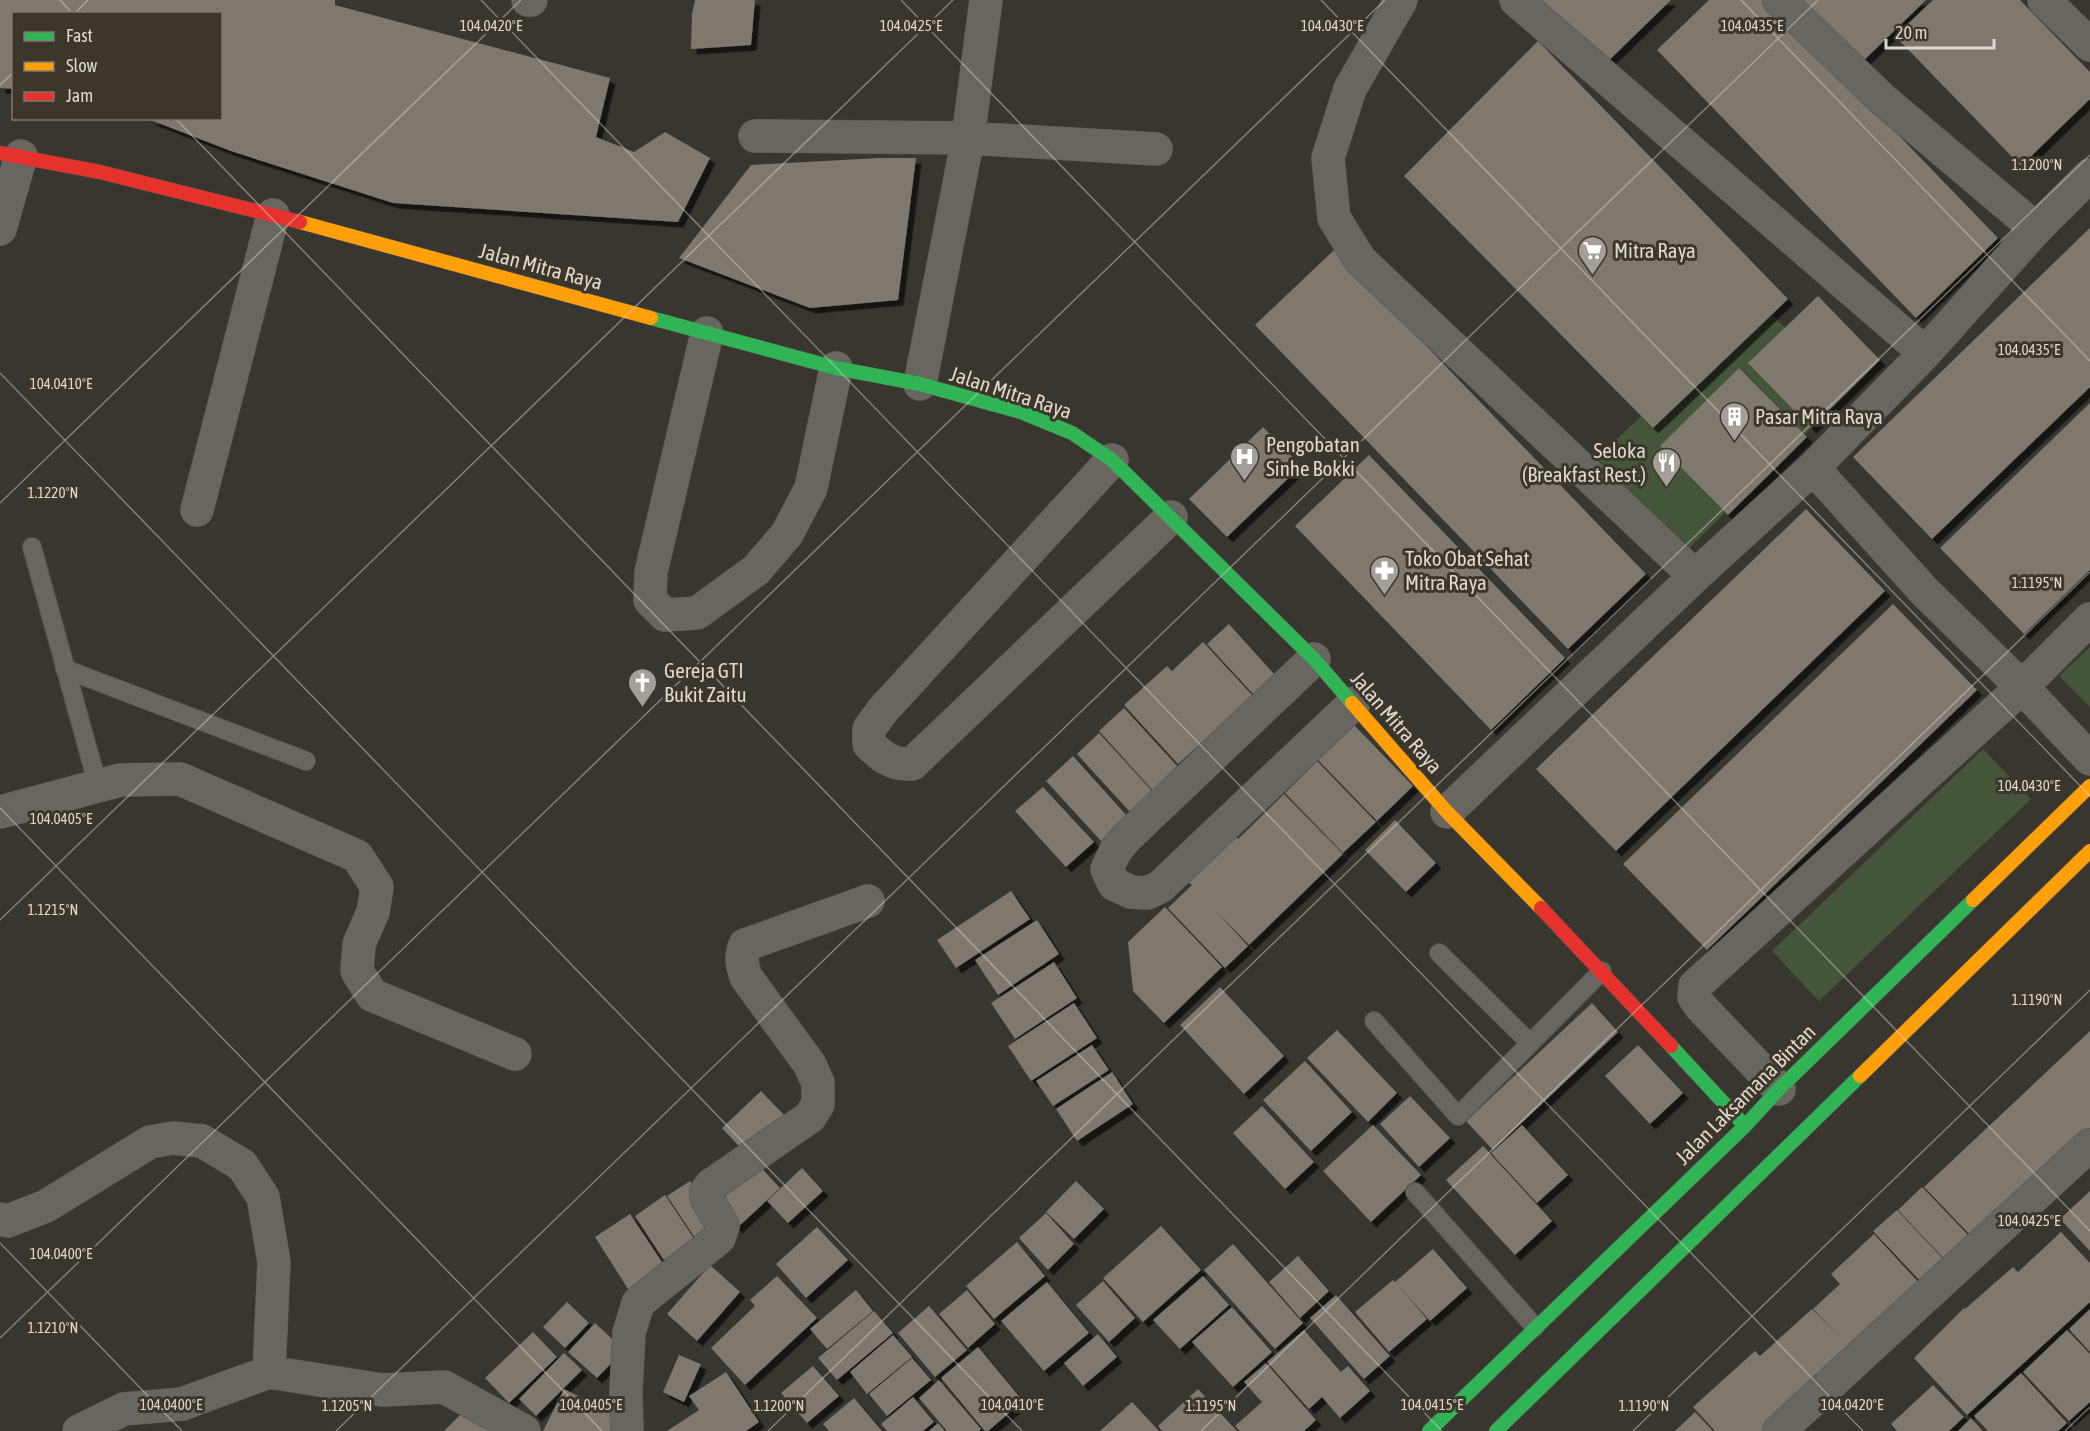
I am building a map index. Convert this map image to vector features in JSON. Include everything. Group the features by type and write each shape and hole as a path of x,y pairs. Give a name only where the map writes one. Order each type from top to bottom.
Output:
{"street":[{"path":"920,384 968,138 986,0"},
{"path":"1401,0 1350,89 1328,158 1334,218 1360,260 1695,576"},
{"path":"1516,0 1925,352"},
{"path":"1779,0 1881,98 2036,229"},
{"path":"2044,0 2090,45"},
{"path":"755,136 968,138 1156,149"},
{"path":"0,229 10,154"},
{"name":"Jalan Mitra Raya","path":"10,154 100,172 273,215 836,368 920,384 1021,412 1072,433 1112,460 1314,659 1447,812 1602,971 1745,1126"},
{"path":"1447,812 1695,576 1813,468 1925,352 2036,229 2090,175"},
{"path":"197,510 273,215"},
{"path":"707,333 651,572 650,600 665,615 697,613 756,570 787,534 811,488 836,368"},
{"path":"1112,460 882,711 869,729 869,744 879,754 899,765 912,764 1171,517"},
{"path":"1813,468 1925,592 2022,687 2090,759"},
{"path":"1779,1089 1701,1007 1694,998 1695,986 2022,687 2090,619"},
{"path":"1314,659 1126,838 1116,850 1107,869 1114,884 1131,892 1147,893 1160,887 1354,703"},
{"path":"0,812 120,780 180,779 357,856 377,887 373,912 359,944 357,971 372,995 515,1054"},
{"name":"Jalan Laksamana Bintan","path":"1429,1431 1539,1332 1745,1126 1779,1089 2090,786"},
{"path":"1496,1431 1563,1358 2090,852"},
{"path":"627,1431 626,1390 629,1333 638,1302 718,1238 723,1226 707,1199 706,1192 711,1185 810,1117 818,1104 818,1083 810,1065 746,977 742,964 742,954 746,945 868,901"},
{"path":"0,1220 8,1221 46,1206 150,1142 172,1138 202,1141 242,1165 263,1197 274,1262 269,1372"},
{"path":"1797,1425 2090,1145"},
{"path":"79,1431 124,1409 182,1404 269,1372 382,1390 444,1387 524,1431"}],"lane":[{"path":"32,547 98,786"},
{"path":"65,669 306,761"},
{"path":"1439,953 1530,1043"},
{"path":"1374,1021 1458,1116 1602,971"},
{"path":"1415,1192 1539,1332"}],"green space":[{"path":"1760,302 1848,392 1679,558 1590,465"},
{"path":"2090,647 2090,707 2059,676"},
{"path":"1983,749 2031,799 1819,1001 1772,951"}],"building":[{"path":"0,0 335,0 335,5 610,78 596,137 634,152 665,132 710,158 678,222 393,203 231,151 151,120 222,120 222,12 12,12 12,89 0,88"},
{"path":"695,0 755,0 751,45 691,49 692,14"},
{"path":"1532,0 1671,0 1599,70"},
{"path":"1709,0 1768,0 1998,238 1916,318 1657,50"},
{"path":"1793,0 1926,0 1857,67"},
{"path":"1933,0 2020,0 2090,72 2090,99 2021,166 1895,36"},
{"name":"Pasar Mitra Raya","path":"1538,41 1788,299 1653,428 1404,176"},
{"path":"916,158 898,300 810,308 679,258 751,165"},
{"path":"2090,228 2090,387 1932,539 1853,457"},
{"path":"1334,250 1646,574 1568,649 1255,325"},
{"name":"Pasar Mitra Raya","path":"1818,296 1880,360 1811,428 1748,363"},
{"name":"Pasar Mitra Raya","path":"1739,368 1807,437 1728,515 1660,446"},
{"path":"2090,403 2090,570 2024,634 1940,548"},
{"name":"Pengobatan Sinhe Bokki","path":"1263,427 1301,466 1227,537 1189,499"},
{"path":"1369,455 1565,658 1491,730 1295,526"},
{"path":"1806,509 1885,591 1616,851 1536,769"},
{"path":"1893,604 1977,690 1707,950 1623,864"},
{"path":"1229,624 1275,675 1254,695 1207,644"},
{"path":"1203,642 1253,696 1178,764 1124,705 1167,666 1172,671"},
{"path":"1124,708 1180,769 1155,793 1099,731"},
{"path":"1354,725 1413,786 1377,821 1318,760"},
{"path":"1099,733 1154,793 1131,813 1077,754"},
{"path":"1073,756 1129,818 1102,842 1046,781"},
{"path":"1317,761 1376,822 1343,853 1285,793"},
{"path":"1043,787 1094,842 1066,867 1015,811"},
{"path":"1284,794 1343,854 1249,945 1215,910 1248,946 1225,968 1168,908 1192,885 1188,882 1234,835 1238,839"},
{"path":"1395,820 1436,863 1406,892 1365,850"},
{"path":"1011,891 1030,919 956,968 937,940"},
{"path":"1165,907 1222,967 1164,1023 1133,991 1128,942"},
{"path":"1037,920 1059,954 998,995 975,960"},
{"path":"1054,962 1077,998 1015,1039 991,1003"},
{"path":"1220,987 1284,1056 1244,1094 1180,1025"},
{"path":"1074,1003 1097,1038 1031,1081 1008,1046"},
{"path":"1592,1003 1618,1032 1493,1150 1466,1121"},
{"path":"1337,1030 1397,1093 1368,1122 1307,1058"},
{"path":"2090,1031 2090,1131 1975,1240 1924,1187"},
{"path":"1092,1045 1109,1070 1053,1106 1036,1081"},
{"path":"1638,1045 1683,1093 1650,1124 1605,1076"},
{"path":"1305,1061 1352,1112 1311,1151 1263,1100"},
{"path":"1112,1072 1133,1104 1077,1141 1056,1109"},
{"path":"761,1091 788,1119 748,1156 722,1128"},
{"path":"1410,1096 1450,1138 1419,1167 1380,1124"},
{"path":"1262,1106 1314,1162 1285,1189 1233,1133"},
{"path":"1373,1125 1421,1175 1371,1222 1323,1171"},
{"path":"1522,1125 1568,1175 1537,1203 1491,1153"},
{"path":"1483,1146 1552,1221 1515,1255 1446,1180"},
{"path":"752,1158 780,1188 737,1228 709,1198"},
{"path":"802,1168 823,1191 788,1223 767,1201"},
{"path":"690,1181 718,1222 695,1238 667,1196"},
{"path":"1076,1181 1104,1209 1074,1239 1046,1212"},
{"path":"1922,1187 1972,1239 1947,1262 1898,1210"},
{"path":"2090,1191 2090,1251 2060,1219"},
{"path":"665,1195 695,1240 664,1260 635,1216"},
{"path":"1897,1210 1947,1263 1924,1285 1873,1231"},
{"path":"1046,1213 1074,1244 1048,1270 1019,1238"},
{"path":"630,1214 666,1268 630,1292 595,1237"},
{"path":"1161,1226 1201,1270 1143,1322 1103,1278"},
{"path":"817,1227 848,1260 806,1298 776,1264"},
{"path":"2061,1232 2090,1263 2090,1302 1967,1415 1914,1358 1964,1308 2013,1267 2018,1272"},
{"path":"1874,1234 1922,1286 1771,1431 1715,1431 1693,1407 1755,1351 1760,1356 1812,1309 1838,1335 1813,1309 1840,1284 1831,1274"},
{"path":"1017,1242 1045,1276 994,1319 966,1286"},
{"path":"1233,1244 1303,1323 1275,1349 1204,1270"},
{"path":"1433,1249 1467,1288 1430,1321 1398,1285 1427,1319 1389,1352 1355,1312"},
{"path":"1298,1256 1329,1291 1300,1318 1269,1282"},
{"path":"710,1265 740,1292 697,1341 667,1314"},
{"path":"777,1276 817,1318 745,1385 711,1348 755,1306 750,1300"},
{"path":"1203,1276 1229,1305 1180,1349 1153,1320"},
{"path":"1103,1281 1135,1318 1109,1342 1076,1305"},
{"path":"1047,1282 1089,1333 1044,1371 1001,1321"},
{"path":"856,1290 873,1311 827,1349 810,1329"},
{"path":"967,1290 995,1324 968,1348 939,1314"},
{"path":"1336,1295 1390,1356 1364,1379 1310,1318"},
{"path":"567,1302 589,1323 565,1348 543,1327"},
{"path":"929,1306 967,1350 935,1377 898,1333"},
{"path":"1232,1307 1272,1352 1233,1387 1192,1342"},
{"path":"2090,1309 2090,1352 2069,1329"},
{"path":"874,1311 893,1333 837,1380 818,1358"},
{"path":"595,1323 624,1350 597,1378 568,1352"},
{"path":"1304,1330 1341,1372 1348,1366 1370,1391 1340,1418 1322,1397 1309,1409 1267,1362"},
{"path":"2067,1330 2090,1354 2090,1402 2069,1421 2023,1372"},
{"path":"533,1332 557,1357 509,1403 485,1378"},
{"path":"1098,1334 1117,1357 1083,1386 1064,1363"},
{"path":"893,1335 912,1357 867,1394 850,1372"},
{"path":"978,1347 1023,1401 988,1431 985,1431 941,1378"},
{"path":"564,1353 582,1370 536,1416 519,1399"},
{"path":"679,1355 701,1364 684,1402 663,1392"},
{"path":"912,1358 931,1380 887,1416 869,1394"},
{"path":"1266,1363 1316,1420 1304,1431 1240,1431 1235,1426 1262,1402 1244,1382"},
{"path":"813,1366 839,1396 807,1423 781,1393"},
{"path":"726,1372 759,1422 746,1431 667,1431 699,1410 689,1396"},
{"path":"2021,1373 2067,1423 2058,1431 1988,1431 1974,1416"},
{"path":"939,1380 981,1429 979,1431 947,1431 919,1398"},
{"path":"1933,1385 1964,1417 1949,1431 1897,1431 1891,1424"},
{"path":"564,1389 623,1418 617,1431 543,1431"},
{"path":"1198,1389 1237,1431 1162,1431 1158,1426"},
{"path":"913,1397 934,1422 923,1431 887,1431 881,1424"},
{"path":"854,1398 882,1431 829,1431 823,1424"},
{"path":"1132,1402 1159,1431 1100,1431"},
{"path":"470,1405 496,1431 444,1431"},
{"path":"1695,1412 1713,1431 1675,1431"},
{"path":"1971,1418 1983,1431 1958,1431"},
{"path":"938,1423 945,1431 929,1431"}],"traffic: fast":[{"path":"651,318 836,368 920,384 1021,412 1072,433 1112,460 1314,659 1352,703"},
{"path":"1429,1431 1745,1126 1779,1089 1973,900"},
{"path":"1671,1046 1745,1126"},
{"path":"1496,1431 1860,1076"}],"traffic: slow":[{"path":"300,222 651,318"},
{"path":"1352,703 1447,812 1541,908"},
{"path":"1973,900 2090,786"},
{"path":"1860,1076 2090,851"}],"traffic: jam":[{"path":"0,153 100,172 300,222"},
{"path":"1541,908 1671,1046"}],"place":[{"name":"Mitra Raya","path":"1593,276"},
{"name":"Pasar Mitra Raya","path":"1734,442"},
{"name":"Pengobatan Sinhe Bokki","path":"1245,482"},
{"name":"Seloka (Breakfast Rest.)","path":"1667,488"},
{"name":"Toko Obat Sehat Mitra Raya","path":"1384,596"},
{"name":"Gereja GTI Bukit Zaitu","path":"643,708"}]}
